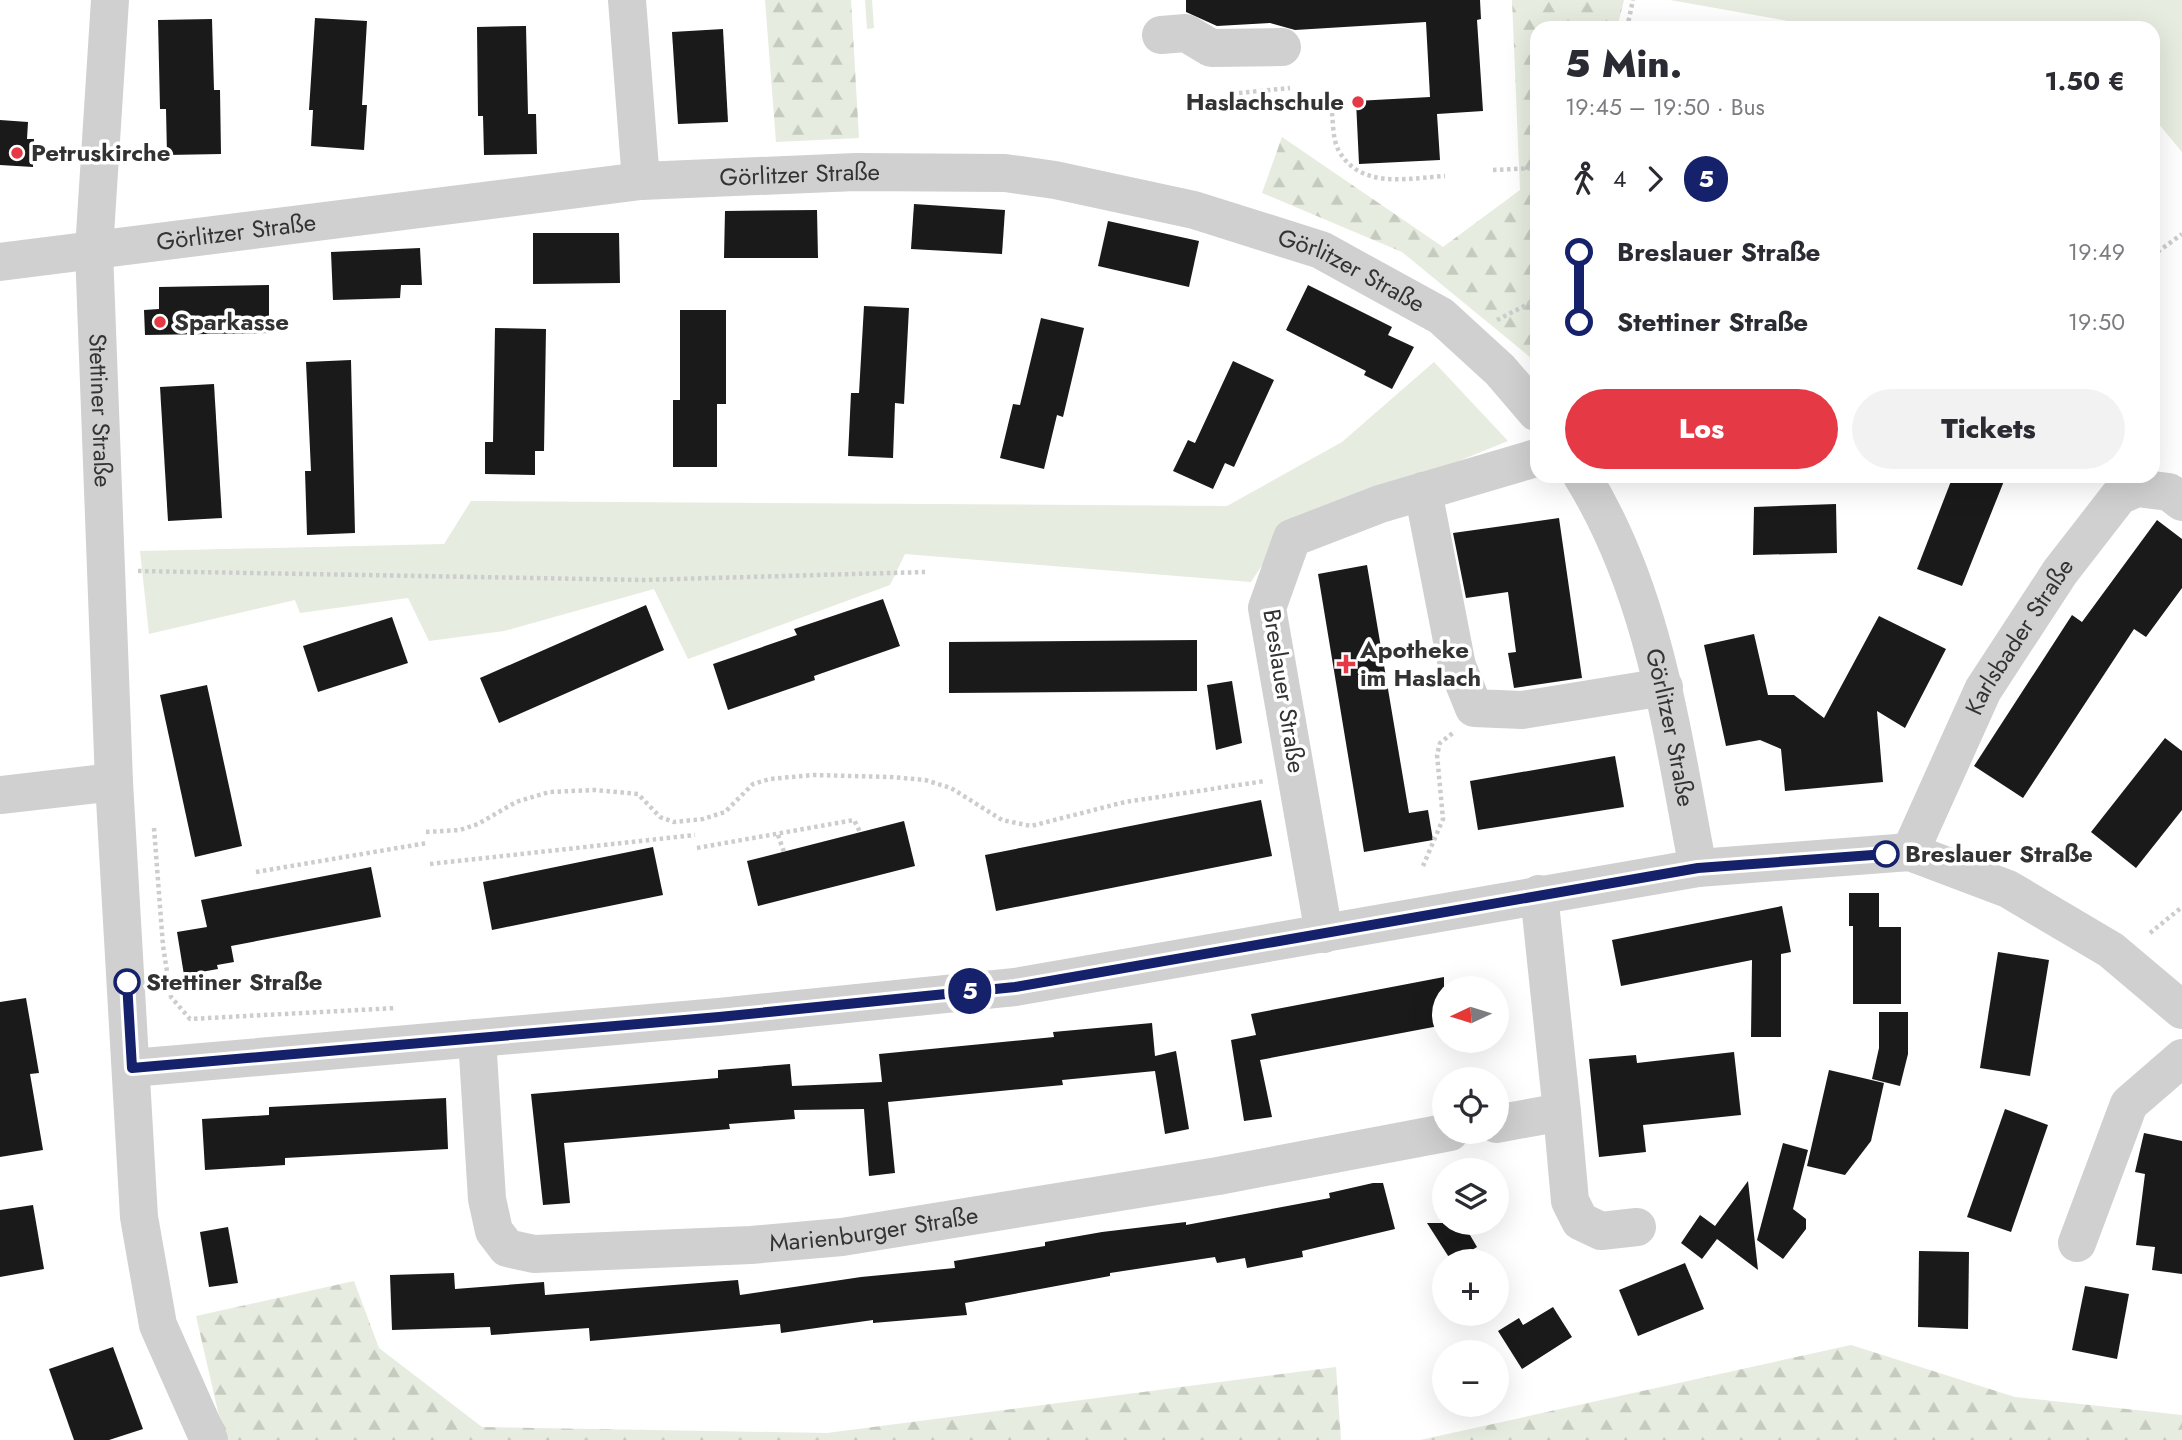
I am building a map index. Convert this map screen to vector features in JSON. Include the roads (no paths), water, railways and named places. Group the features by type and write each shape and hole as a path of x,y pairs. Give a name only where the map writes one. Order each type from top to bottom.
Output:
{"street":[{"name":"Stettiner Straße","path":"110,0 94,250 114,782 139,1217 158,1325 208,1440"},
{"path":"627,0 641,181"},
{"path":"1161,35 1186,33 1211,48 1282,47"},
{"name":"Görlitzer Straße","path":"0,262 641,181 856,172 1005,173 1055,180 1194,210 1321,250 1441,316 1500,370 1530,405"},
{"name":"Breslauer Straße","path":"1324,934 1267,608 1292,538 1380,504 1530,460"},
{"name":"Görlitzer Straße","path":"1586,483 1605,513 1634,587 1664,687 1698,868"},
{"name":"Karlsbader Straße","path":"1910,852 1983,690 2060,572 2119,496 2135,483"},
{"name":"Karlsbader Straße","path":"2139,483 2169,492 2182,502"},
{"path":"1423,491 1458,666 1474,708 1522,709 1664,687"},
{"path":"0,795 114,782"},
{"path":"132,1068 1015,987 1698,868 1910,852 2008,889 2111,950 2182,1010"},
{"path":"1539,894 1570,1200 1580,1221 1601,1231 1637,1227"},
{"name":"Marienburger Straße","path":"477,1038 487,1199 494,1231 507,1248 534,1254 751,1245 842,1237 1218,1176 1432,1135"},
{"path":"2077,1243 2129,1104 2182,1058"},
{"path":"1509,1122 1562,1112"}],"place":[{"name":"Haslachschule","path":"1358,102"},
{"name":"Petruskirche","path":"17,153"},
{"name":"Sparkasse","path":"160,322"},
{"name":"Apotheke im Haslach","path":"1346,664"},
{"name":"Breslauer Straße","path":"1886,854"},
{"name":"Stettiner Straße","path":"127,982"}]}
